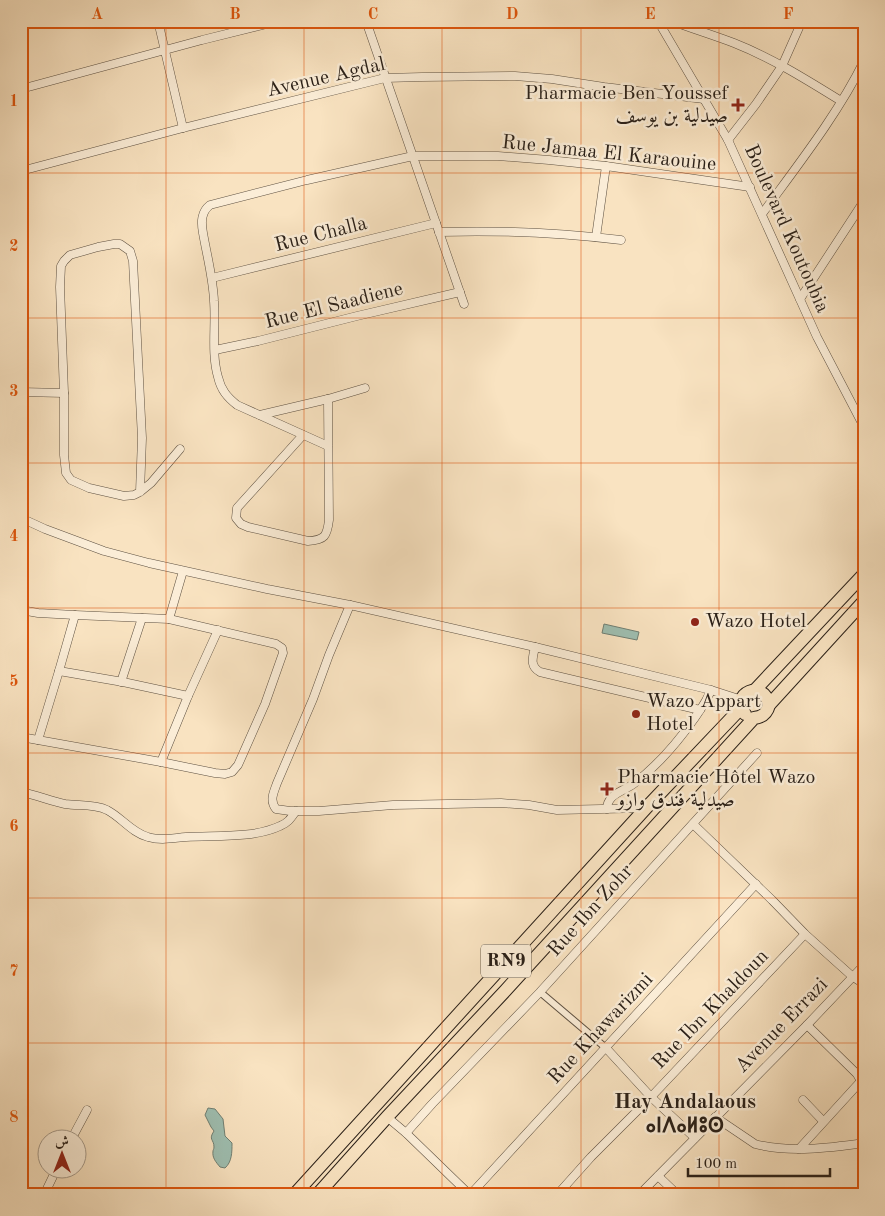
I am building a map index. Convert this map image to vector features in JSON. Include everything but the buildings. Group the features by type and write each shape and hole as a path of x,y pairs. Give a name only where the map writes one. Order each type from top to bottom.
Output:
{"main road":[{"name":"RN9","path":"294,1195 742,704 747,693 755,690 864,574"},
{"name":"RN9","path":"317,1195 754,718 766,713 769,705 864,601"},
{"path":"755,690 760,691 766,696 769,705"},
{"path":"742,704 746,715 754,718"}],"street":[{"path":"158,21 183,128"},
{"path":"21,89 279,21"},
{"path":"366,21 464,304"},
{"name":"Boulevard Koutoubia","path":"658,21 728,140 817,337 862,424"},
{"path":"672,21 734,44 782,66 841,101"},
{"path":"728,140 782,66 802,21"},
{"path":"762,214 841,101 864,61"},
{"name":"Avenue Agdal","path":"21,171 183,128 385,78 515,76 704,99"},
{"name":"Rue Jamaa El Karaouine","path":"328,446 237,405 228,398 218,378 214,350 212,278 202,231 203,213 210,205 307,180 413,156 523,158 606,166 750,187"},
{"path":"596,237 606,166"},
{"path":"800,299 864,201"},
{"name":"Rue Challa","path":"212,278 436,223"},
{"path":"440,232 501,231 621,240"},
{"path":"140,492 142,438 133,261 130,251 120,244 98,246 70,255 61,266 60,287 64,393 64,467 68,477 76,484 102,492 124,496 134,495 140,492 151,482 180,449"},
{"name":"Rue El Saadiene","path":"214,350 460,292"},
{"path":"260,415 365,388"},
{"path":"21,392 64,393"},
{"path":"862,424 864,395"},
{"path":"303,435 237,508 236,518 241,524 308,541 318,540 326,535 329,520 328,399"},
{"path":"21,518 104,551 183,571 350,605 535,647 711,690 742,704"},
{"path":"169,619 183,571"},
{"path":"350,605 272,796 272,802 276,809 319,811 394,805 500,803 557,810 646,808"},
{"path":"21,610 38,613 169,619 270,642 282,648 282,657 265,704 238,764 232,772 225,774 215,773 21,737"},
{"path":"38,740 75,615"},
{"path":"121,682 142,618"},
{"path":"162,762 188,696 218,630"},
{"path":"535,647 532,664 540,672 700,710"},
{"path":"59,672 121,682 188,696"},
{"path":"607,809 608,802 612,796 631,786 659,762 680,739 709,697 711,690"},
{"name":"Rue Ibn Zohr","path":"406,1133 540,992 757,753"},
{"path":"21,792 66,804 105,809 138,834 148,838 164,840 242,834 273,829 286,823 296,811"},
{"path":"693,824 805,934 853,977 864,984"},
{"name":"Rue Khawarizmi","path":"470,1195 756,884"},
{"name":"Rue Ibn Khaldoun","path":"557,1195 591,1157 651,1097 805,934"},
{"name":"Avenue Errazi","path":"639,1195 864,965"},
{"path":"540,992 606,1048 651,1097 695,1138"},
{"path":"807,1025 851,1068 861,1081 864,1094"},
{"path":"799,1148 861,1081"},
{"path":"803,1100 824,1121"},
{"path":"77,1128 87,1110"},
{"path":"387,1117 470,1195"},
{"path":"716,1117 755,1144 762,1146 799,1148 864,1143"},
{"path":"658,1176 678,1195"},
{"path":"44,1195 52,1178"}],"shaded area":[{"path":"604,624 639,632 637,640 602,633"},
{"path":"208,1108 215,1109 223,1119 225,1136 232,1143 232,1153 225,1168 220,1167 213,1156 214,1144 211,1138 214,1131 205,1115"}],"place":[{"name":"Pharmacie Ben Youssef صيدلية بن يوسف","path":"738,105"},
{"name":"Wazo Hotel","path":"695,622"},
{"name":"Wazo Appart Hotel","path":"636,714"},
{"name":"Pharmacie Hôtel Wazo صيدلية فندق وازو","path":"607,789"}],"district":[{"name":"Hay Andalaous ⴰⵏⴷⴰⵍⵓⵙ","path":"685,1114"}]}
